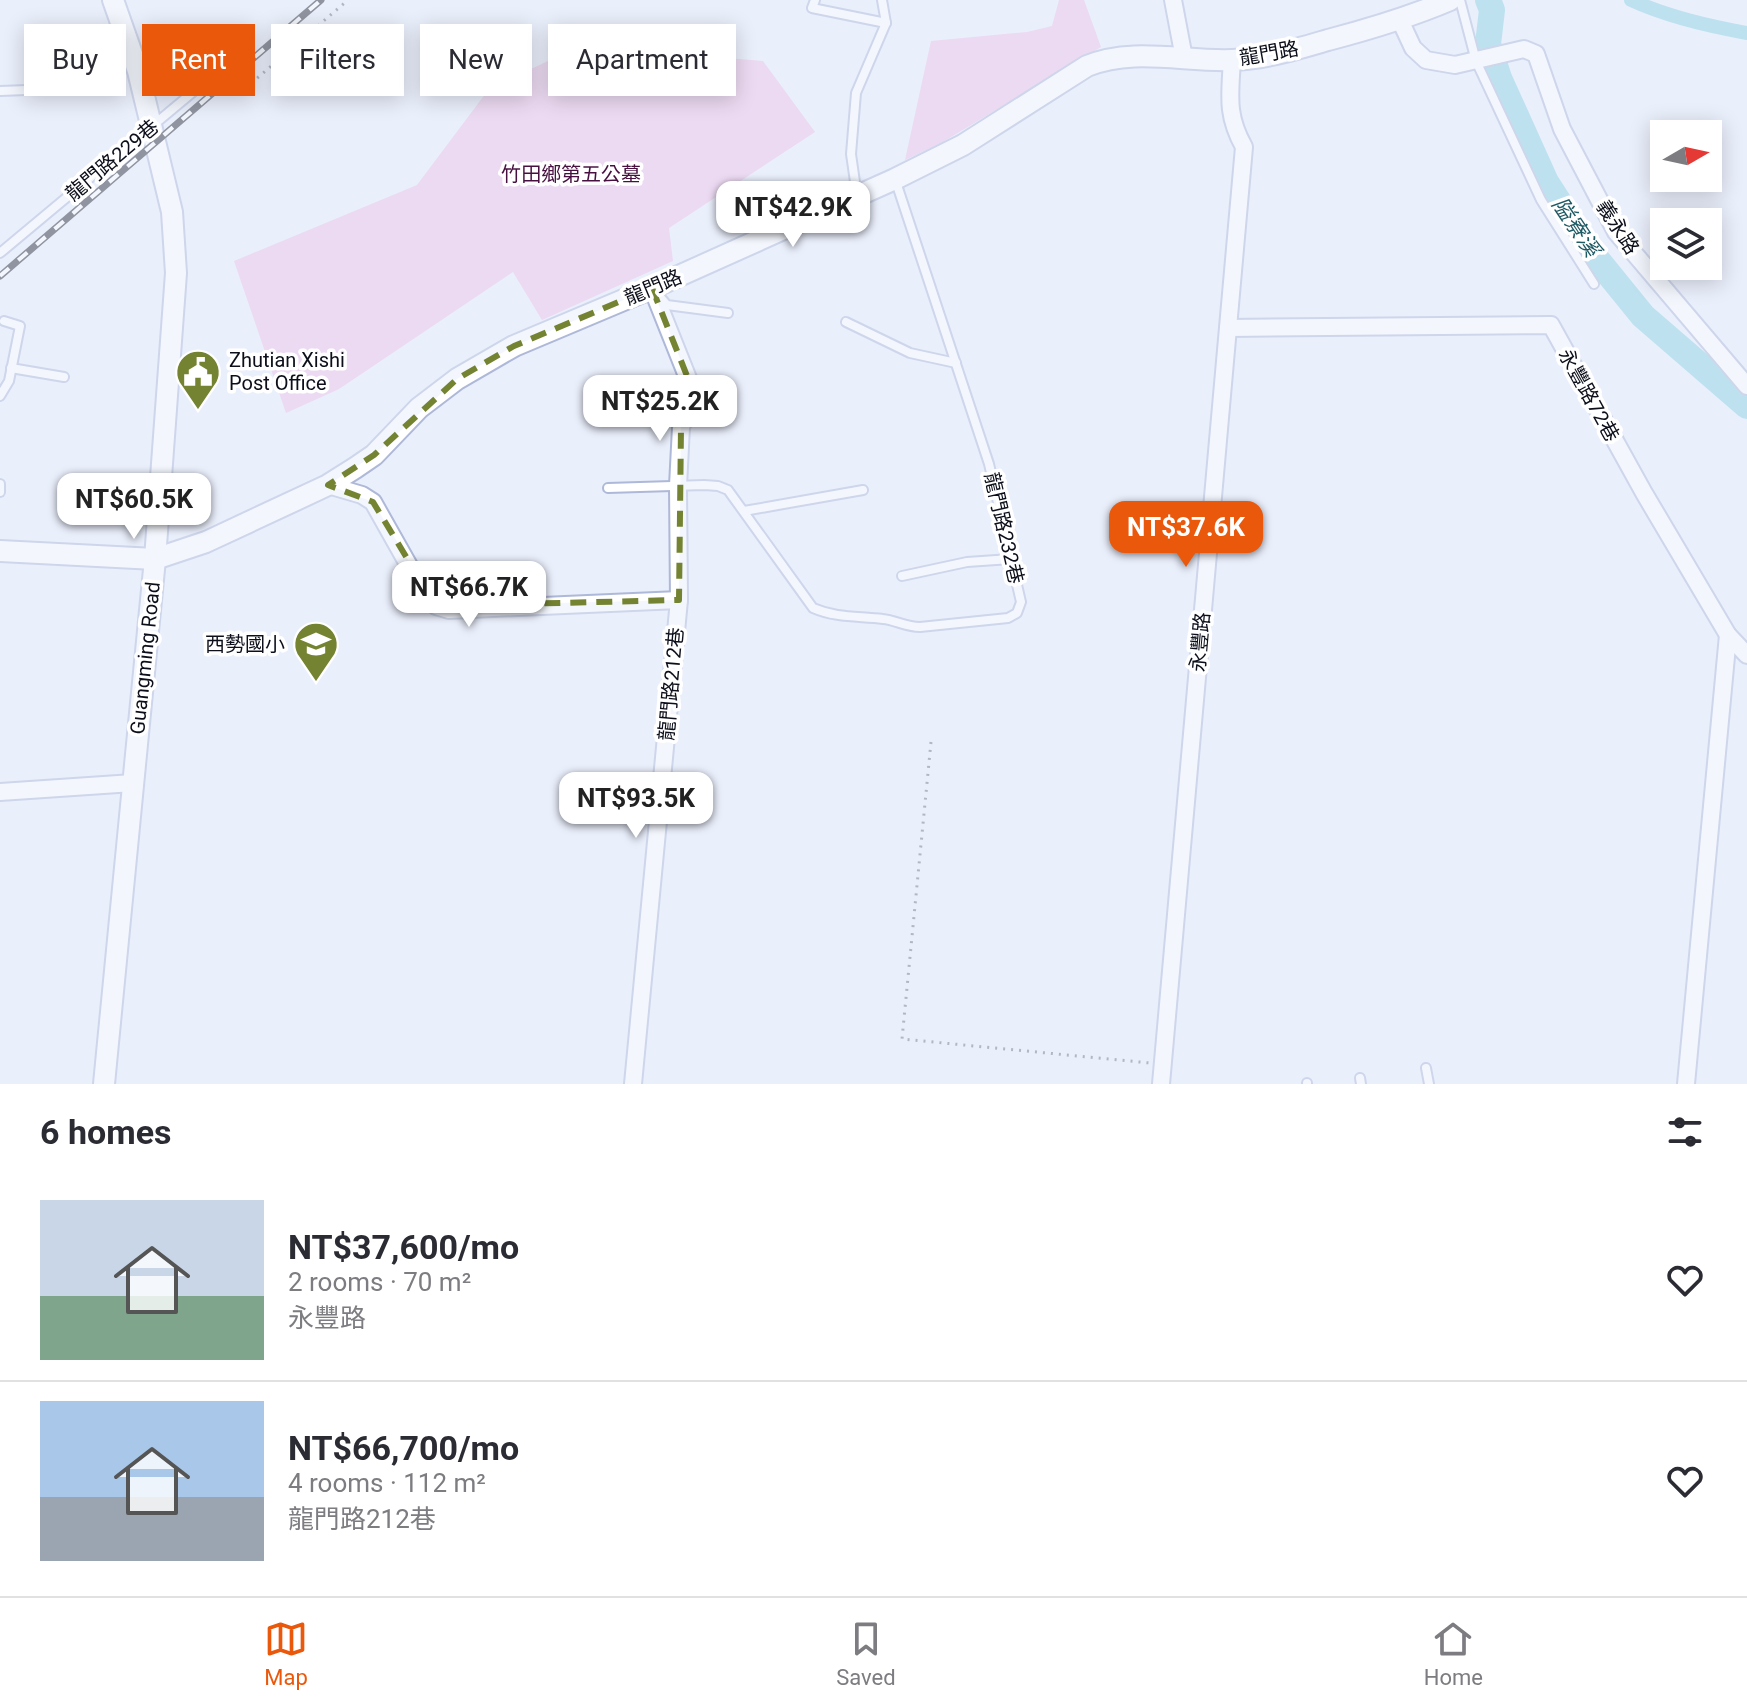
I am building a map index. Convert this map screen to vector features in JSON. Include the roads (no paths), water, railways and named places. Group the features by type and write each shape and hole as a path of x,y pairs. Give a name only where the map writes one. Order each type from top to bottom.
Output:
{"street":[{"name":"Guangming Road","path":"104,1084 155,559 176,273 172,212 138,71 113,0"},
{"path":"1173,0 1184,58"},
{"name":"龍門路","path":"155,559 206,542 328,485 374,455 419,408 457,379 514,346 895,179 963,145 1087,66 1104,59 1139,56 1232,60 1291,50 1400,20 1450,0"},
{"path":"1400,20 1413,48 1426,60 1455,65 1480,60"},
{"name":"義永路","path":"1480,60 1524,49 1536,54 1562,129 1616,232 1747,386"},
{"name":"永豐路","path":"1161,1084 1244,147 1234,129 1229,109 1232,60"},
{"path":"652,288 695,396 681,427 679,600"},
{"name":"永豐路72巷","path":"1228,328 1551,325 1644,493 1728,635 1747,655"},
{"name":"龍門路212巷","path":"328,485 362,495 373,502 426,596 436,606 449,610 679,600 633,1084"},
{"path":"0,551 155,559"},
{"path":"1686,1084 1728,635"},
{"path":"0,792 133,783"}],"lane":[{"path":"815,0 812,8 886,23"},
{"path":"857,197 851,154 856,93 886,23 882,0"},
{"path":"1460,0 1480,60 1541,200 1594,284"},
{"path":"0,91 24,90"},
{"name":"龍門路229巷","path":"0,253 189,96"},
{"name":"龍門路232巷","path":"744,511 813,608 830,615 885,619 920,627 1008,618 1017,613 1021,602 989,464 895,179"},
{"path":"652,288 667,305 728,313"},
{"path":"0,396 9,381 20,326 4,321"},
{"path":"846,322 910,353 956,363"},
{"path":"11,368 64,377"},
{"path":"0,484 0,492"},
{"path":"608,488 718,486 728,490 744,511 863,490"},
{"path":"902,576 967,562 1011,559"},
{"path":"1426,1068 1429,1084"}],"waterway":[{"name":"隘寮溪","path":"1488,0 1492,10 1488,44 1499,78 1546,182 1591,252 1643,316 1747,406"},
{"path":"1631,0 1688,20 1747,33"}],"railway":[{"path":"0,276 321,0"}],"place":[{"name":"Zhutian Xishi Post Office","path":"198,411"},
{"name":"西勢國小","path":"316,683"}],"park label":[{"name":"竹田鄉第五公墓","path":"571,174"}]}
